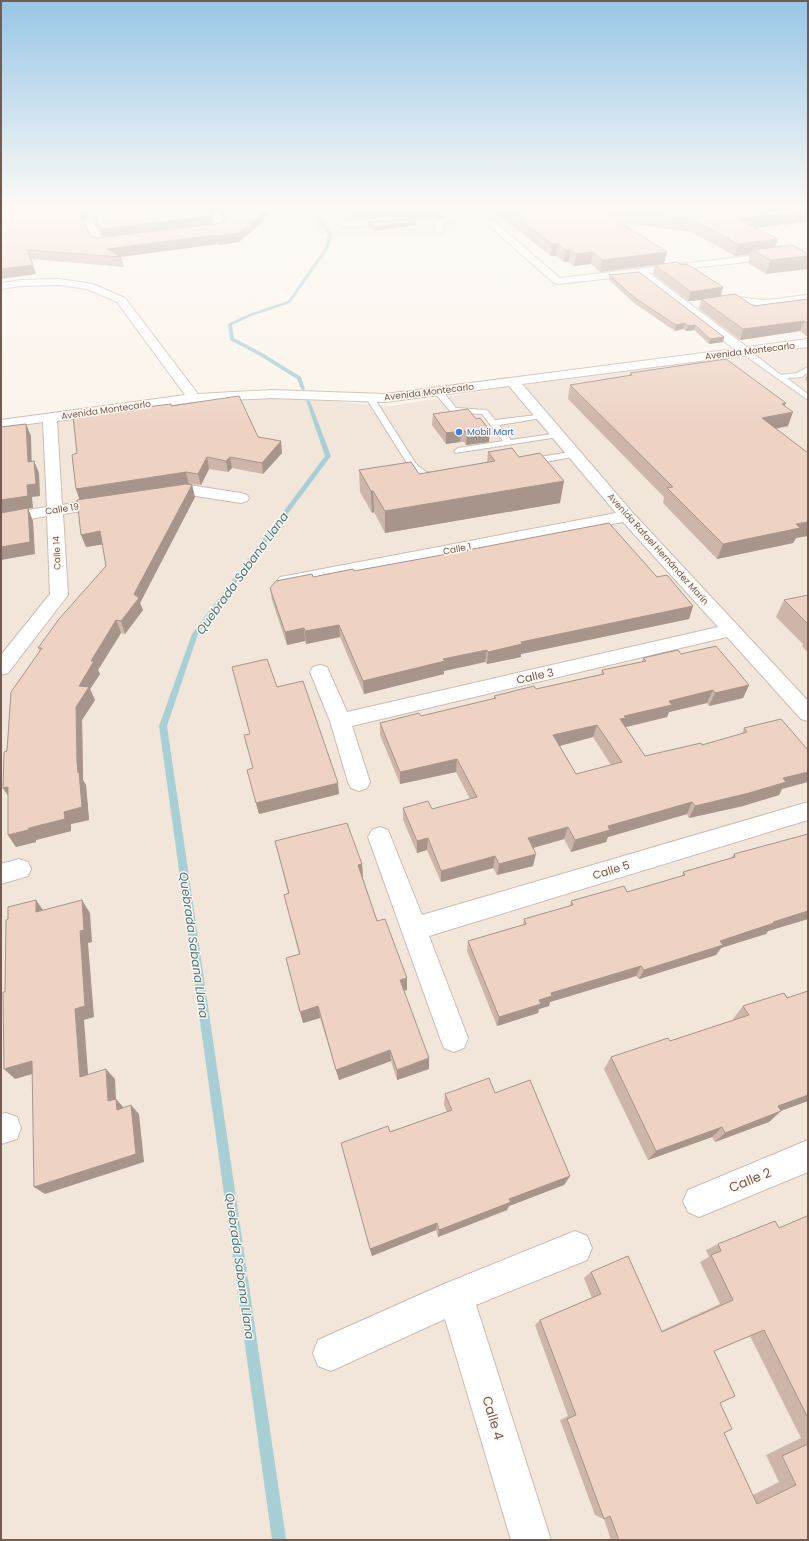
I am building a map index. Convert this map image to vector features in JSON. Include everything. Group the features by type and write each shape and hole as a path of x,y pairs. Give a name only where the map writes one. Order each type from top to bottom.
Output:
{"street":[{"path":"654,282 746,352"},
{"path":"1,286 21,283 66,283 89,286 121,300 194,398"},
{"path":"687,306 736,299 764,303 808,298"},
{"name":"Avenida Montecarlo","path":"1,424 194,398 272,394 385,398 808,343"},
{"name":"Avenida Rafael Hernández Marín","path":"512,381 627,516 808,714"},
{"name":"Calle 14","path":"3,663 59,595 56,510 50,417"},
{"path":"150,496 189,490 241,498"},
{"name":"Calle 19","path":"1,519 126,500"},
{"name":"Calle 1","path":"286,581 627,516"},
{"name":"Calle 3","path":"340,721 731,630"},
{"path":"320,672 340,721 359,782"},
{"name":"Calle 5","path":"414,928 808,811"},
{"path":"380,837 454,1038"},
{"name":"Calle 2","path":"699,1201 806,1162"},
{"path":"331,1353 456,1296 575,1248"},
{"name":"Calle 4","path":"456,1296 531,1540"}],"lane":[{"path":"746,352 808,398"},
{"path":"779,377 799,375 808,369"},
{"path":"438,391 454,410 484,412 509,443"},
{"path":"370,398 413,466 424,474 441,476 449,475"},
{"path":"493,423 517,422 542,416"},
{"path":"496,445 489,434 501,433"},
{"path":"458,451 509,443 529,436 558,435"},
{"path":"520,463 575,454"}],"shaded area":[{"path":"808,344 808,1540 1,1540 1,429 182,403 277,397 391,406 506,387 522,379"}],"building":[{"path":"617,282 652,282 724,337 710,339 695,325 688,326 685,323 676,325 635,298"},
{"path":"678,282 715,282 723,287 691,292"},
{"path":"735,294 754,306 808,299 808,323 804,321 743,329 701,299"},
{"path":"726,359 786,403 782,404 793,412 762,418 808,453 808,522 796,524 800,528 723,544 667,488 673,487 570,385 632,375 630,373"},
{"path":"239,396 258,437 281,441 262,463 230,457 226,461 207,457 198,474 186,472 76,489 72,455 77,453 73,416 171,404 171,406"},
{"path":"468,409 476,419 480,418 490,431 467,434 465,431 446,433 433,414"},
{"path":"26,424 28,462 34,461 36,484 27,485 28,496 1,500 1,427"},
{"path":"512,448 519,457 540,453 564,481 385,511 359,470 411,462 419,474 495,461 488,452"},
{"path":"186,484 192,485 134,594 139,598 121,621 116,620 91,661 94,661 79,686 89,687 76,707 77,762 82,807 64,812 65,819 8,835 8,787 3,788 4,752 7,751 11,692 42,648 38,648 59,619 106,566 100,531 81,535 77,500"},
{"path":"28,508 30,542 1,547 1,513"},
{"path":"609,523 657,577 667,575 693,606 521,642 522,644 488,652 487,650 443,659 445,661 363,681 339,625 305,631 304,628 285,632 270,588 276,581 312,574 313,577 353,569 354,571"},
{"path":"808,595 808,624 784,600"},
{"path":"716,646 749,685 715,693 713,690 669,701 672,705 624,716 626,718 620,719 645,756 701,743 702,745 747,732 744,728 781,719 808,750 808,772 783,778 786,782 749,793 695,806 692,802 608,826 610,830 575,840 568,827 528,838 536,854 499,864 495,856 441,871 428,838 417,841 403,808 428,801 432,809 477,797 457,759 400,772 380,723 419,713 421,716 496,698 494,696 534,686 536,689 604,674 602,670 646,661 643,658 678,650 681,654","holes":["597,725 622,762 576,774 553,735"]},
{"path":"267,659 277,687 303,681 338,783 256,803 247,770 253,768 244,735 250,734 232,667"},
{"path":"347,823 362,864 358,865 377,921 385,919 407,978 400,980 429,1058 397,1070 390,1050 336,1070 318,1006 300,1012 286,958 300,954 284,895 289,893 275,841"},
{"path":"808,834 808,911 720,941 723,945 644,970 641,966 551,993 552,996 539,1000 541,1004 499,1017 468,941 526,924 524,919 573,905 571,901 624,886 627,892 685,875 683,872 735,857 734,854"},
{"path":"36,900 36,912 82,900 84,930 80,931 85,1006 75,1009 80,1077 106,1069 108,1101 116,1099 117,1110 131,1105 136,1154 34,1187 32,1061 4,1069 3,992 5,992 6,920 8,919 8,907"},
{"path":"808,991 808,1095 778,1106 781,1111 725,1133 722,1127 656,1151 611,1057 668,1038 670,1041 749,1015 743,1006 784,993 787,998"},
{"path":"489,1078 495,1093 530,1080 570,1176 509,1199 511,1202 439,1230 437,1223 370,1249 341,1143 388,1126 390,1132 452,1110 445,1094"},
{"path":"807,1216 808,1418 764,1330 714,1351 735,1396 720,1403 732,1429 724,1433 757,1504 796,1485 782,1456 808,1444 808,1539 619,1540 610,1516 604,1519 567,1419 576,1415 540,1320 601,1294 591,1272 628,1256 662,1332 733,1300 711,1255 721,1251 718,1244 775,1221 779,1228"}],"waterway":[{"name":"Quebrada Sabana Llana","path":"303,282 289,302 250,315 230,324 232,339 262,355 299,378 303,389"},
{"name":"Quebrada Sabana Llana","path":"279,1539 163,726 195,634 328,456 308,401"}],"place":[{"name":"Mobil Mart","path":"459,432"}]}
